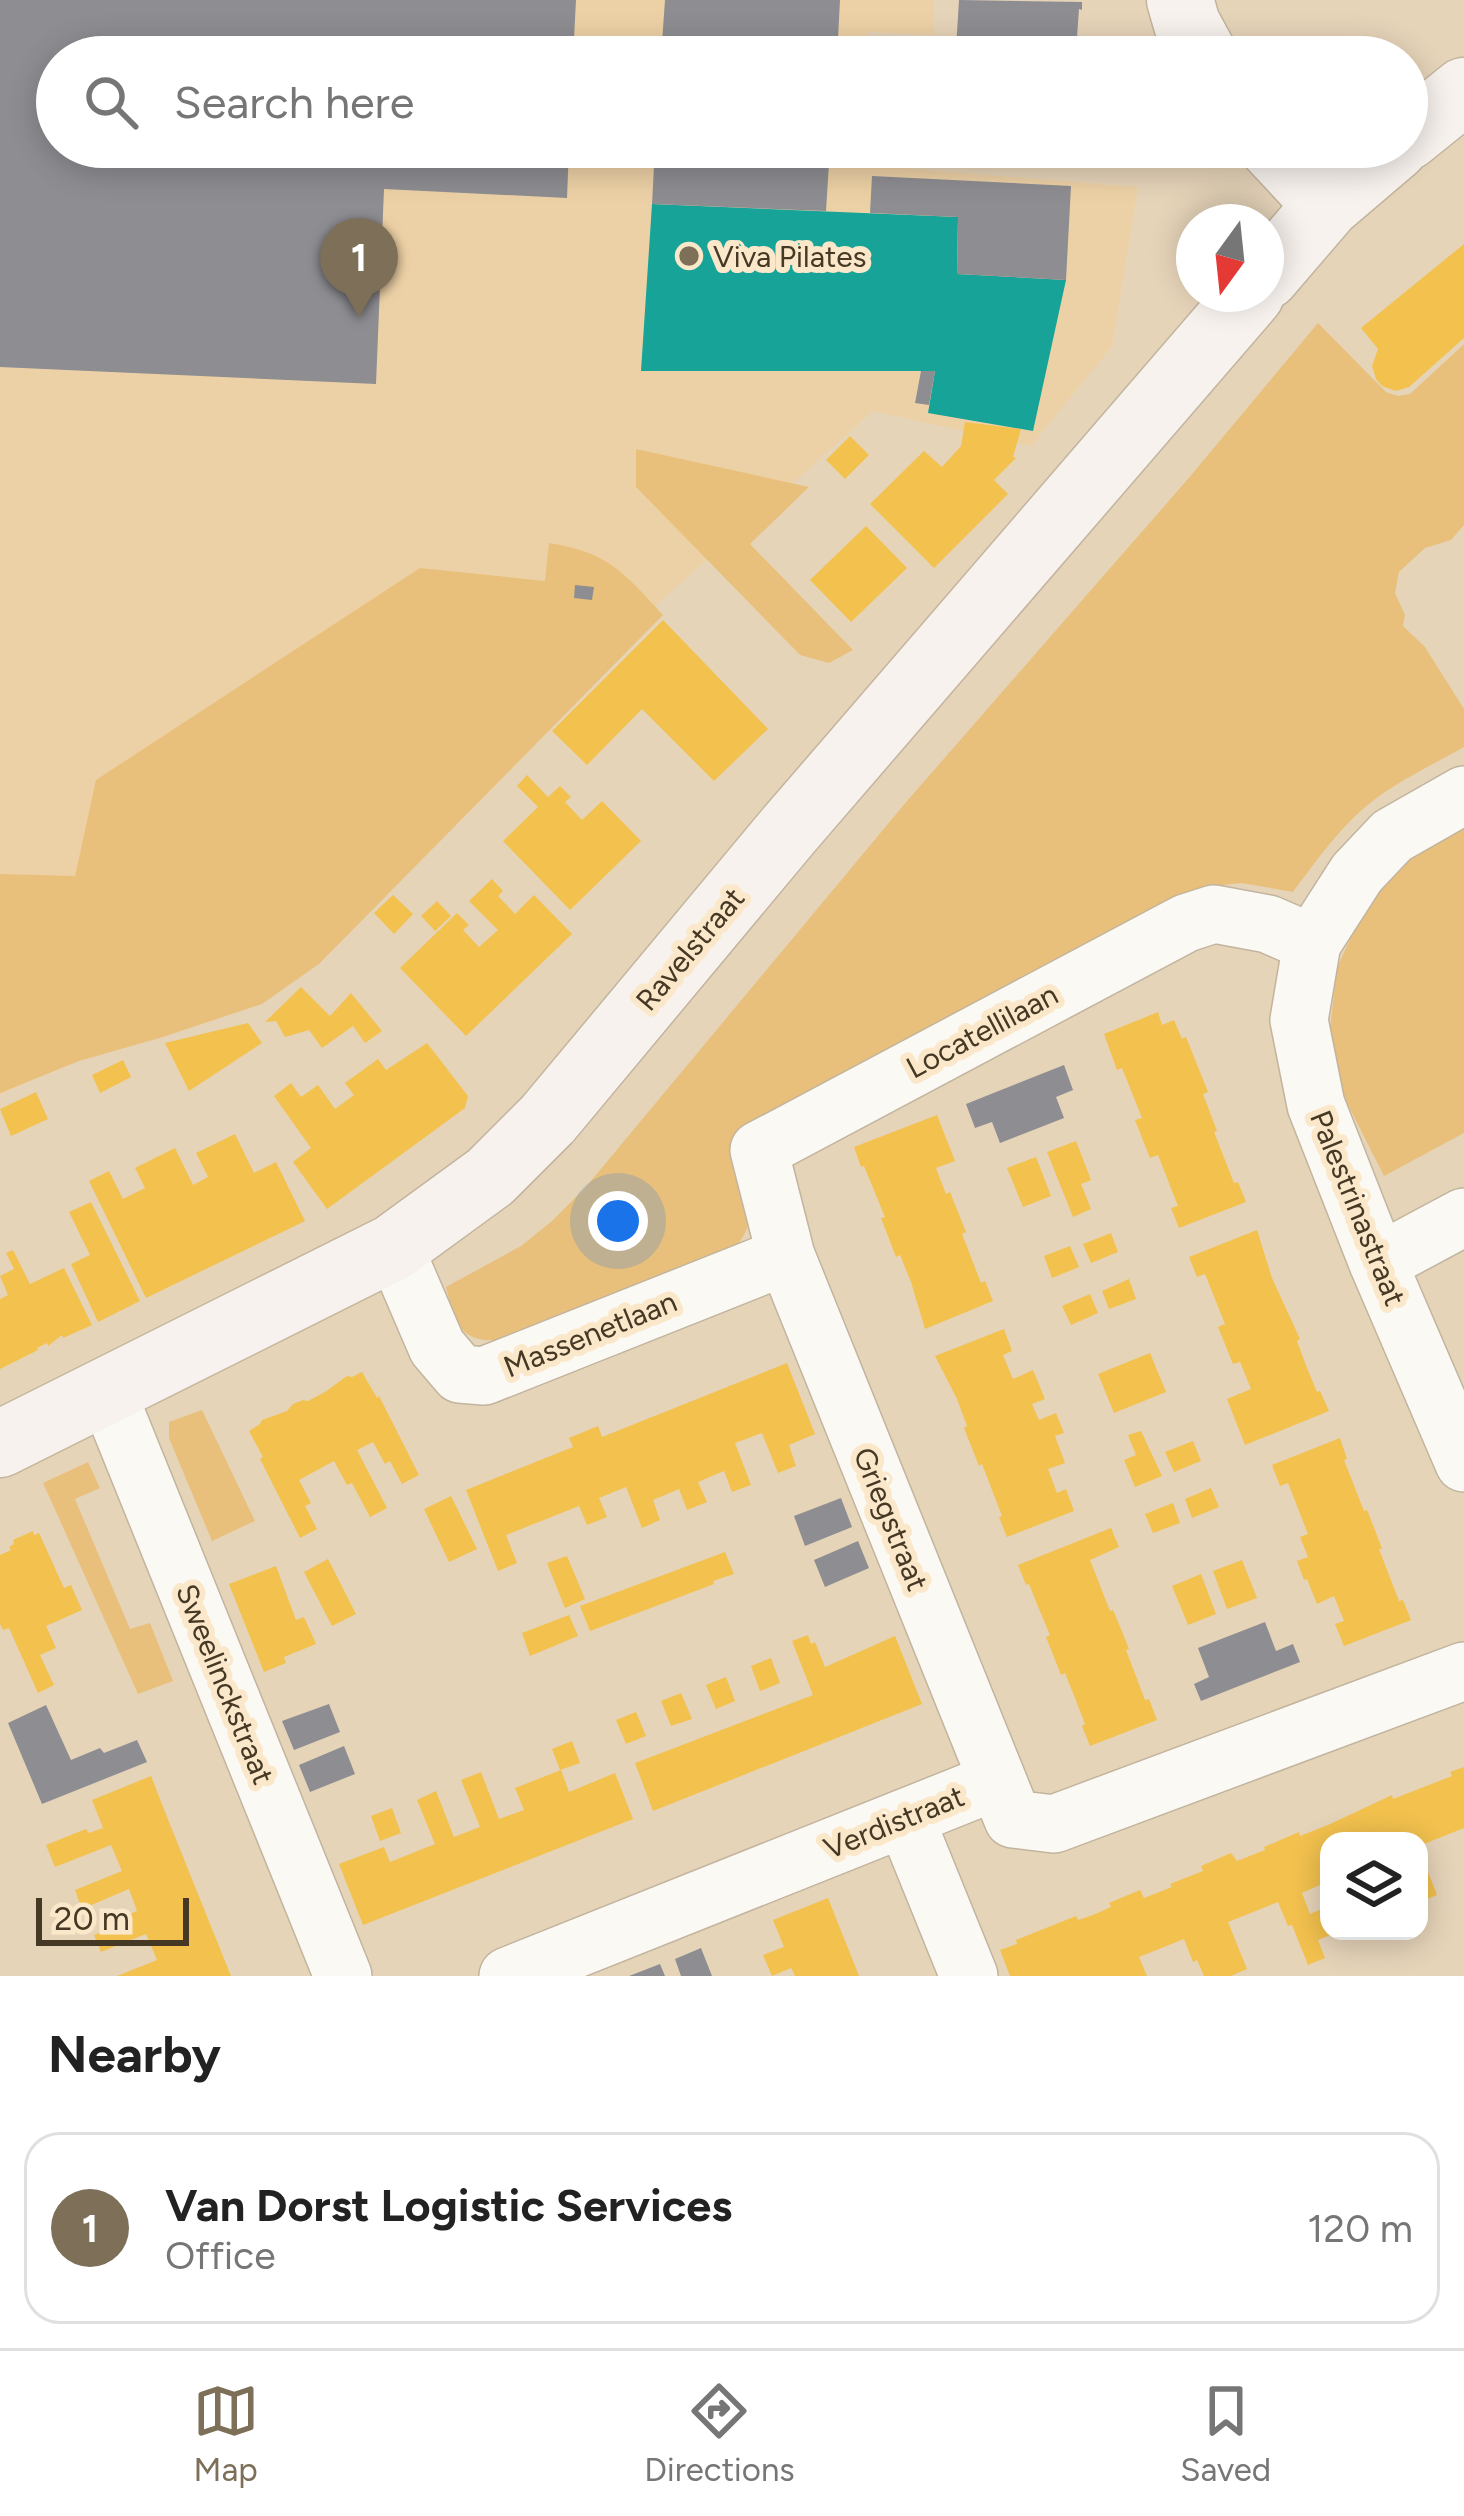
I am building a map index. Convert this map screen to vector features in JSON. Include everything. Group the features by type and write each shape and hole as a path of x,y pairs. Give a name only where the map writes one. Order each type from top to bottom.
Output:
{"street":[{"path":"1180,0 1194,36"},
{"path":"1428,120 1464,91"},
{"path":"1293,168 1327,205"},
{"path":"1284,255 1327,205 1370,168"},
{"name":"Ravelstraat","path":"0,1444 394,1247 490,1177 548,1119 1235,312"},
{"path":"1312,943 1357,873 1392,836 1464,795"},
{"name":"Locatellilaan","path":"786,1256 759,1150 1186,923 1214,914 1268,924 1312,943"},
{"name":"Palestrinastraat","path":"1312,943 1299,1020 1316,1105 1464,1463"},
{"path":"1378,1263 1464,1217"},
{"name":"Massenetlaan","path":"394,1247 436,1347 460,1374 484,1376 786,1256"},
{"name":"Griegstraat","path":"786,1256 997,1781"},
{"name":"Sweelinckstraat","path":"107,1391 343,1976"},
{"name":"Verdistraat","path":"508,1976 997,1781 1013,1819 1054,1824 1464,1671"},
{"path":"905,1818 969,1976"}],"shaded area":[{"path":"0,0 934,0 933,35 36,36 36,168 899,168 1138,187 1112,346 1031,446 873,411 230,986 0,1095"},
{"path":"1318,323 1386,392 1398,396 1410,394 1464,344 1464,525 1451,540 1425,548 1399,572 1395,593 1405,615 1403,626 1425,647 1464,709 1464,747 1362,810 1293,892 1241,883 1206,887 741,1127 731,1158 751,1214 737,1246 507,1339 470,1336 453,1313 446,1287 521,1246 585,1188 907,801"},
{"path":"636,449 809,487 750,544 853,650 829,663 800,655 636,487"},
{"path":"549,543 587,552 614,567 663,615 319,964 262,1004 79,1061 0,1093 0,874 75,876 96,780 420,568 545,581"},
{"path":"1464,825 1464,1133 1384,1176 1345,1099 1329,1038 1337,968 1365,906 1406,855"},
{"path":"202,1410 255,1521 212,1541 169,1438 169,1422"},
{"path":"88,1462 100,1488 75,1499 130,1629 150,1623 173,1681 138,1694 43,1483"}],"building: Homes":[{"path":"1464,244 1464,338 1409,387 1396,391 1382,386 1372,366 1378,349 1361,328"},
{"path":"965,422 1021,429 1016,458 994,480 1008,494 934,568 870,504 924,451 942,467 961,446"},
{"path":"850,436 869,455 845,479 826,460"},
{"path":"866,526 907,568 851,622 810,580"},
{"path":"663,620 768,729 714,781 642,709 587,765 552,731"},
{"path":"527,775 548,797 560,786 571,797 565,802 582,820 602,801 641,841 570,910 503,841 538,807 517,786"},
{"path":"492,879 503,891 498,896 515,914 534,895 572,934 466,1036 400,968 457,913 469,925 463,930 479,947 498,930 469,901"},
{"path":"393,895 413,914 394,934 374,913"},
{"path":"437,901 451,916 435,931 421,916"},
{"path":"301,987 330,1016 351,993 382,1031 365,1043 353,1026 322,1048 309,1030 285,1037 276,1021 265,1022"},
{"path":"1158,1012 1162,1025 1174,1020 1182,1039 1186,1037 1208,1092 1203,1094 1214,1132 1246,1202 1179,1228 1171,1208 1178,1206 1158,1155 1150,1158 1135,1120 1142,1118 1104,1034"},
{"path":"248,1023 262,1043 189,1091 165,1043"},
{"path":"427,1043 468,1096 465,1108 327,1209 293,1162 311,1148 274,1096 291,1083 301,1097 318,1085 335,1109 354,1095 345,1083 378,1059 386,1070"},
{"path":"123,1060 131,1077 100,1093 92,1075"},
{"path":"36,1092 48,1119 11,1136 0,1109"},
{"path":"937,1115 955,1161 936,1168 966,1232 962,1234 981,1283 985,1281 993,1301 925,1329 911,1282 900,1255 896,1257 881,1218 885,1217 854,1147"},
{"path":"235,1134 254,1173 276,1162 305,1221 146,1298 89,1181 109,1171 123,1199 145,1188 135,1168 175,1148 193,1185 208,1177 196,1153"},
{"path":"1076,1141 1091,1180 1081,1184 1091,1209 1073,1217 1047,1152"},
{"path":"1036,1157 1051,1196 1023,1207 1007,1168"},
{"path":"91,1202 140,1301 98,1322 71,1264 90,1255 69,1212"},
{"path":"1257,1230 1307,1368 1329,1411 1245,1445 1227,1399 1251,1389 1240,1362 1233,1364 1218,1327 1225,1324 1205,1274 1197,1277 1189,1257"},
{"path":"1111,1233 1118,1252 1091,1263 1083,1244"},
{"path":"1070,1246 1079,1267 1052,1278 1044,1256"},
{"path":"13,1250 30,1284 64,1268 92,1325 62,1335 0,1369 0,1299 8,1295 0,1276 14,1269 6,1253"},
{"path":"1129,1279 1136,1299 1109,1309 1102,1291"},
{"path":"1090,1294 1098,1313 1071,1325 1062,1306"},
{"path":"1004,1329 1012,1351 1003,1355 1013,1379 1033,1370 1045,1399 1032,1404 1039,1420 1056,1413 1064,1433 1055,1436 1065,1463 1048,1469 1057,1493 1066,1489 1074,1511 1007,1537 957,1399 935,1356"},
{"path":"1150,1353 1166,1392 1114,1413 1098,1374"},
{"path":"787,1363 815,1434 789,1445 796,1466 778,1473 762,1433 735,1443 751,1485 732,1492 724,1471 698,1482 707,1502 687,1510 679,1489 653,1500 660,1520 642,1528 626,1487 599,1498 607,1517 587,1525 579,1506 506,1535 517,1563 498,1571 466,1490 573,1447 569,1438 598,1426 602,1437"},
{"path":"362,1372 419,1475 402,1484 373,1442 357,1450 387,1508 370,1517 334,1461 299,1480 317,1529 300,1538 249,1431 262,1420"},
{"path":"1141,1431 1162,1476 1135,1487 1124,1460 1136,1455 1128,1435"},
{"path":"1340,1438 1344,1460 1399,1601 1403,1600 1411,1620 1344,1646 1335,1624 1344,1621 1334,1596 1317,1604 1304,1580 1297,1561 1308,1557 1300,1537 1308,1534 1288,1483 1280,1486 1272,1465"},
{"path":"1193,1441 1201,1461 1174,1472 1165,1452"},
{"path":"1211,1488 1219,1507 1192,1518 1185,1499"},
{"path":"451,1496 477,1549 449,1562 424,1509"},
{"path":"1173,1503 1180,1523 1153,1533 1145,1514"},
{"path":"1111,1528 1119,1547 1090,1560 1157,1720 1090,1746 1065,1673 1061,1675 1046,1637 1050,1635 1018,1565"},
{"path":"39,1533 64,1588 71,1585 82,1610 46,1626 56,1648 40,1655 54,1685 38,1693 9,1628 3,1630 0,1624 0,1555 11,1550 13,1540"},
{"path":"725,1552 734,1574 590,1631 580,1606"},
{"path":"567,1556 585,1599 565,1608 547,1563"},
{"path":"328,1559 356,1614 332,1626 304,1572"},
{"path":"1242,1560 1257,1598 1227,1609 1213,1571"},
{"path":"276,1566 296,1620 304,1617 316,1644 284,1657 286,1663 264,1672 229,1584"},
{"path":"1201,1574 1216,1614 1188,1625 1172,1586"},
{"path":"569,1615 578,1636 530,1656 522,1633"},
{"path":"808,1635 825,1667 895,1636 922,1704 653,1811 635,1763 813,1695 792,1641"},
{"path":"771,1658 780,1683 760,1691 751,1666"},
{"path":"726,1677 735,1701 716,1709 706,1685"},
{"path":"681,1693 692,1719 671,1726 661,1701"},
{"path":"636,1712 646,1736 626,1744 616,1720"},
{"path":"572,1741 580,1763 560,1770 552,1749"},
{"path":"1464,1767 1464,1828 1428,1842 1428,1832 1320,1832 1320,1885 1302,1893 1310,1914 1320,1910 1318,1940 1325,1958 1308,1965 1278,1902 1228,1922 1247,1969 1231,1976 1204,1976 1184,1939 1139,1957 1147,1976 1010,1976 1000,1950 1017,1944 1016,1940 1076,1916 1078,1920 1093,1915 1140,1890 1144,1898 1231,1853 1237,1861 1392,1795 1393,1799 1452,1776 1450,1772"},
{"path":"561,1770 569,1792 615,1773 633,1819 363,1925 339,1864 384,1847 390,1862 435,1844 417,1800 436,1791 454,1837 480,1827 461,1780 481,1772 499,1819 524,1810 515,1788"},
{"path":"151,1776 231,1976 117,1976 157,1960 146,1934 101,1952 94,1935 123,1923 121,1918 137,1911 129,1889 82,1909 75,1890 122,1871 111,1845 55,1867 46,1845 86,1829 89,1833 103,1828 92,1800"},
{"path":"392,1808 401,1833 380,1841 371,1816"},
{"path":"1428,1872 1437,1895 1428,1898"},
{"path":"828,1898 859,1976 795,1976 791,1968 772,1976 763,1955 784,1947 773,1920"}],"building: Public":[{"path":"652,204 958,217 957,274 1066,280 1033,431 928,413 935,371 641,371"}],"building: Industry":[{"path":"0,0 576,0 574,36 36,36 36,168 568,168 567,198 384,189 376,384 0,367"},
{"path":"665,0 840,0 838,36 662,36"},
{"path":"959,0 1082,2 1077,36 957,36"},
{"path":"654,168 829,168 826,211 652,204"},
{"path":"872,176 1071,186 1066,280 957,274 958,217 870,213"},
{"path":"921,371 935,371 929,405 915,403"},
{"path":"575,585 594,587 592,600 574,598"},
{"path":"1064,1065 1073,1090 1056,1097 1064,1118 1000,1143 992,1122 975,1128 966,1104"},
{"path":"841,1498 852,1527 805,1546 794,1516"},
{"path":"858,1541 869,1568 825,1587 814,1560"},
{"path":"1265,1622 1276,1651 1293,1644 1300,1662 1201,1701 1194,1684 1209,1677 1198,1648"},
{"path":"329,1704 340,1732 294,1750 282,1721"},
{"path":"46,1705 71,1760 137,1740 147,1762 42,1804 8,1723"},
{"path":"344,1746 355,1774 310,1792 299,1765"},
{"path":"701,1948 712,1976 681,1976 675,1959"},
{"path":"660,1964 665,1976 629,1976"}],"place":[{"name":"Viva Pilates","path":"689,256"},
{"name":"Van Dorst Logistic Services","path":"359,317"}]}
